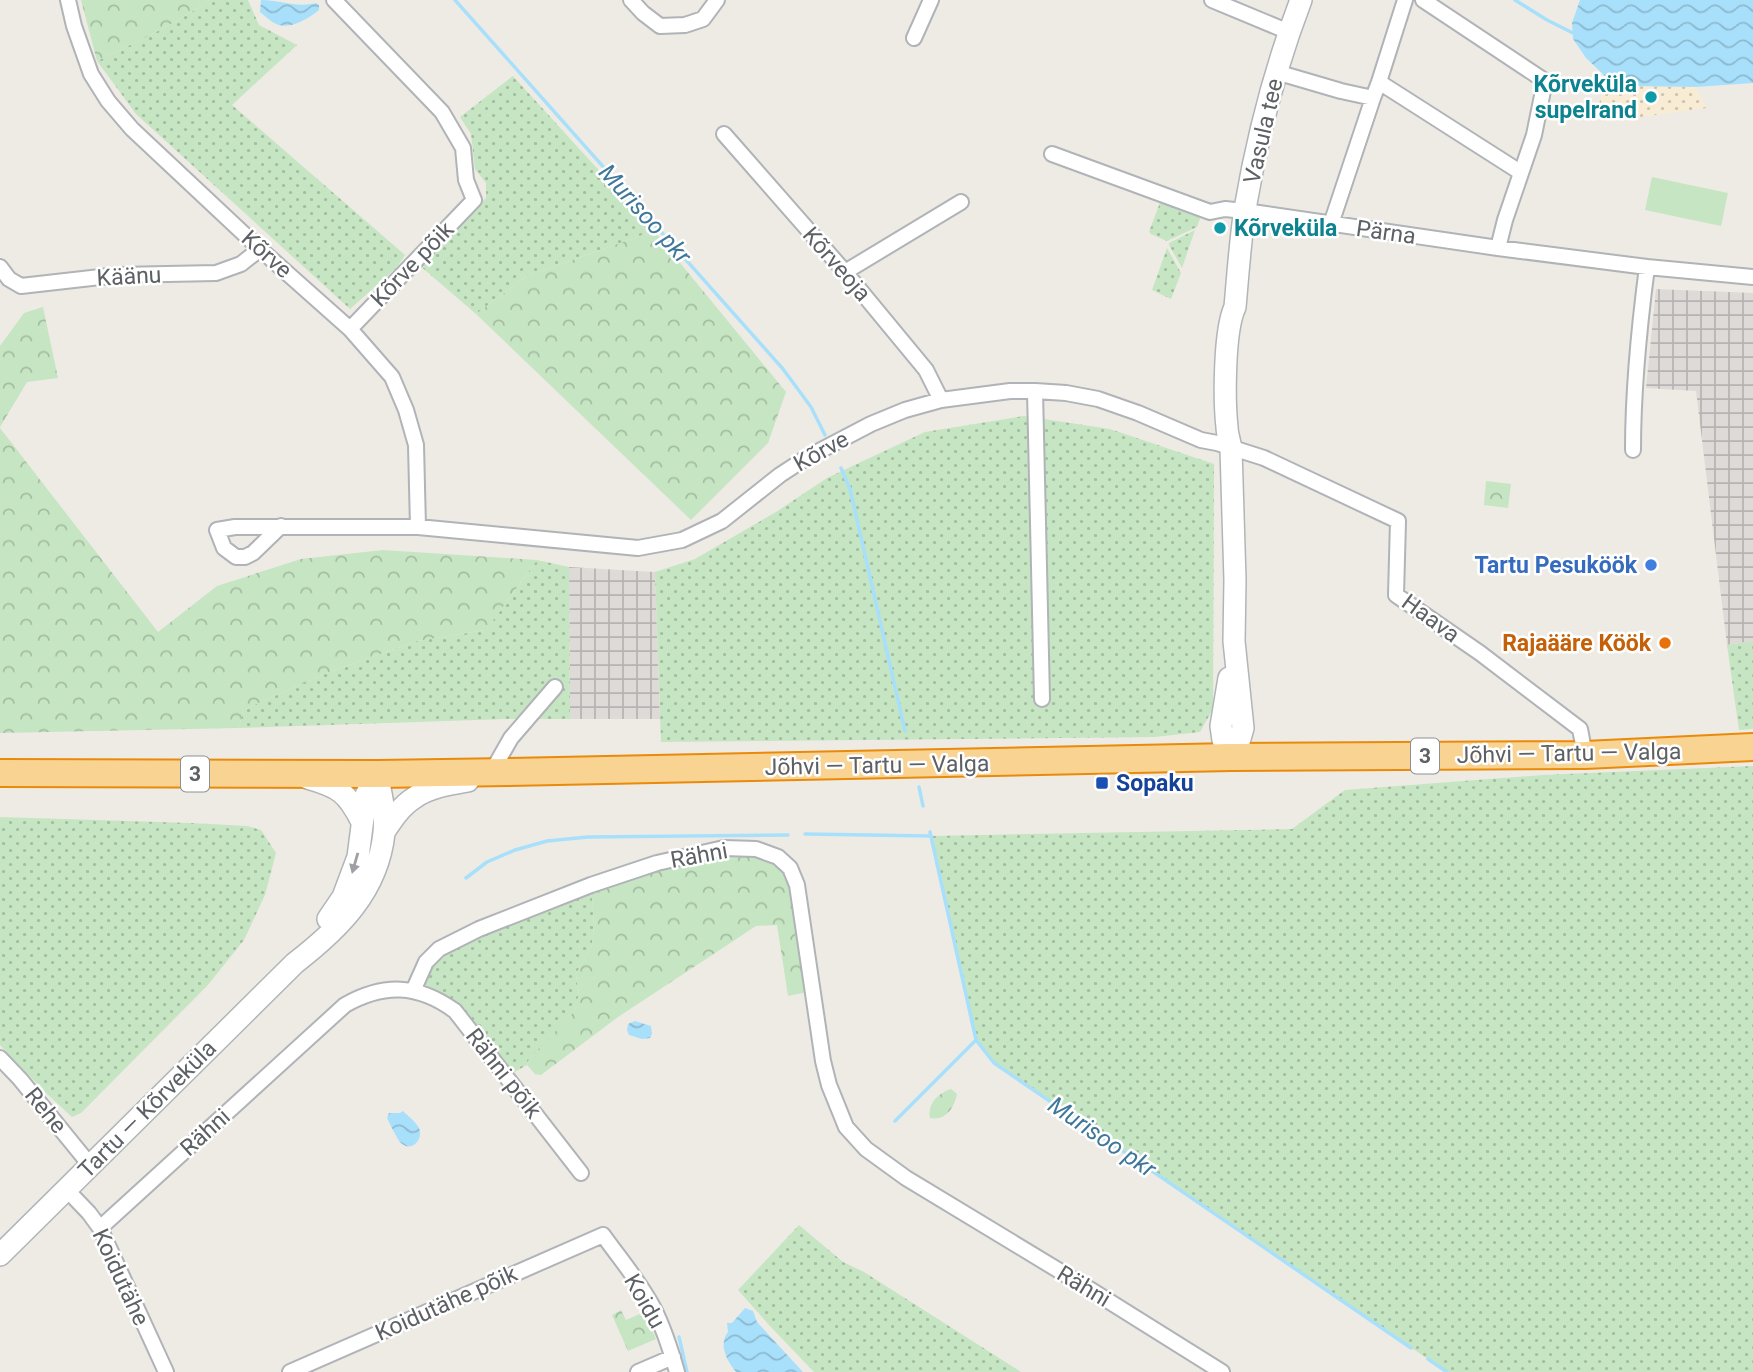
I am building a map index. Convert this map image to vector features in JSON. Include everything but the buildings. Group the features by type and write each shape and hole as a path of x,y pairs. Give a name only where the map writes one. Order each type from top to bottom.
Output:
{"highway":[{"name":"Jõhvi — Tartu — Valga","path":"0,773 500,773 1231,757 1585,755 1753,747"}],"main road":[{"name":"Vasula tee","path":"1231,757 1243,727 1234,641 1235,580 1226,359 1253,165 1276,72 1301,0"},
{"name":"Vasula tee","path":"1231,757 1220,726 1234,641"},
{"path":"1182,758 1204,744 1220,726"},
{"path":"1243,727 1258,744 1276,757"},
{"path":"384,832 398,812 414,797 443,785 500,773"},
{"path":"292,774 329,785 346,795 362,822"},
{"name":"Tartu — Kõrveküla","path":"295,963 344,897 358,857 366,795 377,774"},
{"name":"Tartu — Kõrveküla","path":"0,1255 295,963 326,939 347,917 362,896 377,865 384,832 382,796 377,774"}],"street":[{"name":"Kõrve","path":"68,0 91,74 108,101 132,129 350,329 392,377 406,410 416,445 418,527"},
{"name":"Kõrve põik","path":"334,0 442,112 463,148 466,180 474,200 350,329"},
{"path":"631,0 660,26 685,25 703,19 717,0"},
{"path":"914,38 932,0"},
{"path":"1212,0 1289,32"},
{"path":"1331,224 1405,0"},
{"path":"1423,0 1545,81 1534,135 1520,172 1498,248"},
{"path":"1276,72 1373,98"},
{"path":"1379,82 1520,172"},
{"name":"Kõrveoja","path":"724,134 845,272 926,370 941,400"},
{"name":"Pärna","path":"1052,153 1210,212 1225,209 1245,211 1498,248 1753,278"},
{"path":"845,272 961,202"},
{"name":"Käänu","path":"0,267 9,279 21,286 118,275 216,273 240,264 260,249"},
{"path":"1633,450 1637,345 1647,267"},
{"name":"Kõrve","path":"281,526 253,553 245,557 236,557 224,548 217,530 281,526 418,527 638,548 682,540 722,521 780,475 816,452 871,424 905,410 941,400 1010,391 1066,393 1098,399 1192,437 1231,449"},
{"path":"1035,391 1042,699"},
{"name":"Haava","path":"1231,449 1264,458 1398,521 1396,595 1480,653 1580,729 1585,755"},
{"path":"500,773 511,738 555,687"},
{"name":"Rähni","path":"100,1228 345,1005 363,995 382,991 413,991 426,962 439,949 478,929 657,863 724,848 756,849 778,857 789,868 797,885 823,1061 829,1085 846,1127 855,1139 906,1178 1222,1372"},
{"name":"Rähni põik","path":"413,991 438,999 455,1011 581,1173"},
{"name":"Rehe","path":"0,1058 90,1165"},
{"name":"Koidutähe","path":"66,1189 100,1228 166,1372"},
{"name":"Koidu","path":"603,1235 653,1308 677,1372"},
{"name":"Koidutähe põik","path":"290,1372 603,1235"},
{"path":"638,1372 673,1357"}],"shaded area":[{"path":"1656,289 1753,293 1753,641 1727,645 1696,391 1646,388"},
{"path":"569,567 655,572 660,719 570,719"}],"green space":[{"path":"81,0 209,0 169,25 97,61"},
{"path":"209,0 248,0 259,25 297,45 232,105 405,255 397,267 350,309 136,114 97,61 169,25"},
{"path":"513,76 654,231 527,276 476,314 419,265 486,198 486,183 475,169 471,134 460,117"},
{"path":"1652,177 1728,193 1721,226 1645,210"},
{"path":"1161,200 1201,215 1197,227 1167,241 1151,234 1149,232"},
{"path":"1195,230 1182,268 1169,243"},
{"path":"654,231 786,392 768,443 691,520 476,314 527,276"},
{"path":"1167,248 1181,273 1171,299 1152,290"},
{"path":"43,307 58,378 27,382 0,427 0,346 24,313"},
{"path":"1024,416 1110,429 1214,464 1213,709 1200,732 1155,737 661,742 655,572 695,559 776,512 827,478 925,432"},
{"path":"0,428 158,632 217,586 301,559 383,550 537,560 486,630 417,641 324,674 243,710 239,728 0,733"},
{"path":"1486,481 1511,484 1508,508 1484,505"},
{"path":"537,560 569,567 570,719 239,728 243,710 324,674 417,641 486,630"},
{"path":"1753,641 1753,729 1739,730 1727,645"},
{"path":"1753,766 1753,1372 1447,1372 994,1063 976,1040 931,836 1292,829 1345,790 1543,775"},
{"path":"0,817 247,826 261,830 276,853 265,895 244,940 207,986 81,1113 72,1117 0,1045"},
{"path":"756,849 783,869 790,888 807,992 788,996 777,925 756,926 618,1017 541,1075 535,1074 527,1065 529,1059 573,1013 579,995 576,974 592,945 594,925 591,885 657,863"},
{"path":"591,885 594,925 592,945 576,974 579,995 573,1014 529,1059 527,1065 506,1077 455,1011 413,991 439,949"},
{"path":"951,1089 957,1094 951,1109 941,1117 930,1118 930,1108 934,1100"},
{"path":"799,1225 843,1262 864,1272 1021,1372 814,1372 738,1290"},
{"path":"621,1310 626,1320 644,1312 656,1339 628,1351 612,1315"}],"sand":[{"name":"Kõrveküla supelrand","path":"1607,78 1632,86 1695,87 1707,108 1626,119 1600,118 1597,110"}],"water":[{"path":"261,0 302,5 316,3 319,10 300,22 283,26 274,23 260,12"},
{"path":"1580,0 1753,0 1753,83 1695,87 1632,86 1607,78 1586,58 1573,39 1572,23"},
{"path":"635,1021 651,1026 650,1038 642,1039 629,1035 628,1024"},
{"path":"403,1111 419,1128 420,1136 412,1146 405,1146 400,1142 387,1118 389,1113"},
{"path":"745,1308 753,1311 757,1322 803,1372 736,1372 727,1358 724,1342 728,1332 727,1323 732,1323"}],"waterway":[{"name":"Murisoo pkr","path":"455,0 783,369 811,407 825,435"},
{"path":"1515,0 1573,33"},
{"name":"Murisoo pkr","path":"841,468 850,489 905,731"},
{"name":"Murisoo pkr","path":"919,787 923,806"},
{"name":"Murisoo pkr","path":"930,832 976,1040 994,1063 1411,1348"},
{"path":"805,834 931,836"},
{"path":"466,878 487,862 547,841 588,837 788,835"},
{"path":"895,1121 975,1041"},
{"path":"679,1337 687,1372"},
{"name":"Murisoo pkr","path":"1428,1359 1447,1372"}],"place":[{"name":"Kõrveküla supelrand","path":"1651,97"},
{"name":"Kõrveküla","path":"1220,228"},
{"name":"Tartu Pesuköök","path":"1651,565"},
{"name":"Rajaääre Köök","path":"1665,643"},
{"name":"Sopaku","path":"1102,783"}]}
